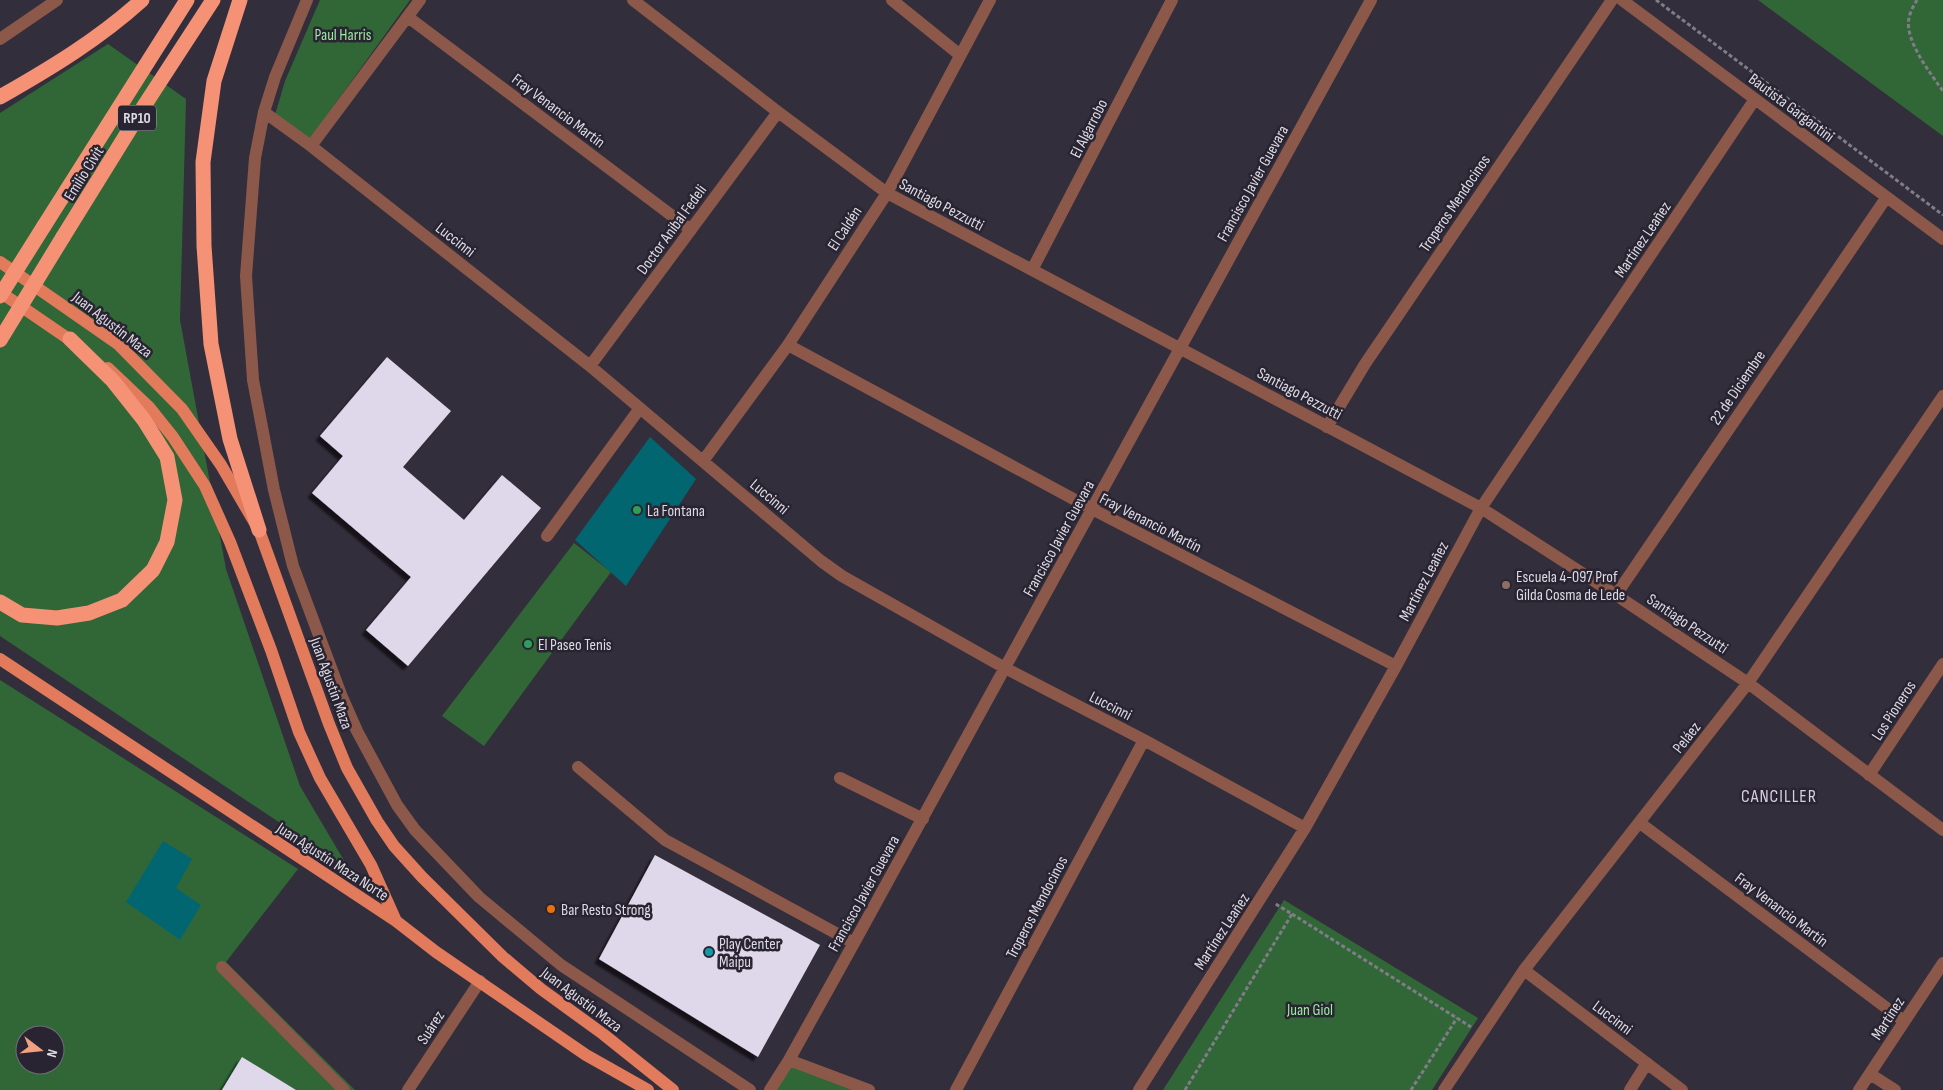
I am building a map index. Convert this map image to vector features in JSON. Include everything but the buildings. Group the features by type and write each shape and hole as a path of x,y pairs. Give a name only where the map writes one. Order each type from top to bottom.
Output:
{"highway":[{"path":"0,97 54,66 116,24 142,0"},
{"name":"Emilio Civit","path":"0,296 187,0"},
{"name":"Emilio Civit","path":"0,340 146,103 213,0"},
{"path":"240,0 214,81 203,162 204,246 211,344 230,439 259,530"},
{"path":"0,602 22,615 57,618 89,613 122,600 153,570 167,542 175,500 167,457 144,420 119,389 70,339"}],"main road":[{"name":"Juan Agustín Maza","path":"0,262 118,344 182,409 221,465 259,530 329,724 347,768 394,846 422,877 503,957 673,1090"},
{"path":"0,292 70,339 119,377 149,407 173,437 205,486 230,542 271,650 299,732 320,778 371,865 396,922"},
{"name":"Juan Agustín Maza Norte","path":"0,659 396,922 436,952 586,1055 648,1090"}],"street":[{"path":"0,39 57,0"},
{"path":"307,0 275,77 264,112 255,158 246,276 253,380 274,490 293,566 342,697 357,731 397,805 415,830 479,897 561,965 750,1090"},
{"path":"311,146 420,0"},
{"name":"Santiago Pezzutti","path":"633,0 778,112 887,192 1481,508 1748,683 1943,830"},
{"path":"892,0 960,55"},
{"name":"El Caldén","path":"703,461 788,345 887,192 990,0"},
{"name":"El Algarrobo","path":"1032,270 1172,0"},
{"name":"Francisco Javier Guevara","path":"770,1090 789,1060 854,943 1371,0"},
{"name":"Troperos Mendocinos","path":"1327,427 1365,364 1612,0"},
{"name":"Bautista Gargantini","path":"1622,0 1943,239"},
{"name":"Fray Venancio Martín","path":"408,17 691,230"},
{"name":"Martínez Leañez","path":"1139,1090 1305,828 1396,666 1481,508 1755,99"},
{"name":"Luccinni","path":"264,112 311,146 590,366 821,561 842,576 1005,668 1144,740 1305,828"},
{"name":"Doctor Anibal Fedeli","path":"590,366 778,112"},
{"name":"22 de Diciembre","path":"1616,595 1886,198"},
{"name":"Fray Venancio Martín","path":"788,345 1092,509 1396,666"},
{"name":"Peláez","path":"1444,1090 1524,970 1640,824 1748,683 1943,396"},
{"path":"547,536 640,408"},
{"name":"Los Pioneros","path":"1869,775 1943,664"},
{"name":"Troperos Mendocinos","path":"956,1090 1144,740"},
{"path":"578,767 665,840 854,943"},
{"path":"840,778 922,819"},
{"name":"Fray Venancio Martín","path":"1640,824 1904,1021"},
{"name":"Martinez","path":"1859,1090 1943,963"},
{"path":"222,967 344,1090"},
{"name":"Luccinni","path":"1524,970 1682,1090"},
{"name":"Suárez","path":"408,1090 480,981"},
{"path":"789,1060 869,1090"},
{"path":"1630,1090 1647,1063"},
{"path":"1870,1074 1895,1090"}],"path":[{"path":"1656,0 1943,215"},
{"path":"1917,0 1908,18 1913,44 1943,91"},
{"path":"1263,896 1457,1018 1411,1090"},
{"path":"1185,1090 1292,914"}],"green space":[{"name":"Paul Harris","path":"320,0 410,0 309,140 275,115 285,81"},
{"path":"1758,0 1943,0 1943,136"},
{"path":"108,44 186,99 180,320 226,569 300,786 349,869 0,636 0,113"},
{"name":"El Paseo Tenis","path":"574,543 611,572 484,746 442,716"},
{"path":"0,680 298,869 226,962 355,1090 0,1090"},
{"name":"Juan Giol","path":"1284,900 1478,1018 1432,1090 1163,1090"},
{"path":"789,1060 869,1090 770,1090"}],"water":[{"name":"La Fontana","path":"650,437 696,479 626,586 575,540"},
{"path":"163,841 192,859 176,888 201,905 180,940 126,902"}],"place":[{"name":"La Fontana","path":"637,510"},
{"name":"Escuela 4-097 Prof Gilda Cosma de Lede","path":"1506,585"},
{"name":"El Paseo Tenis","path":"528,644"},
{"name":"Bar Resto Strong","path":"551,909"},
{"name":"Play Center Maipu","path":"709,952"}],"district":[{"name":"CANCILLER","path":"1779,796"}]}
